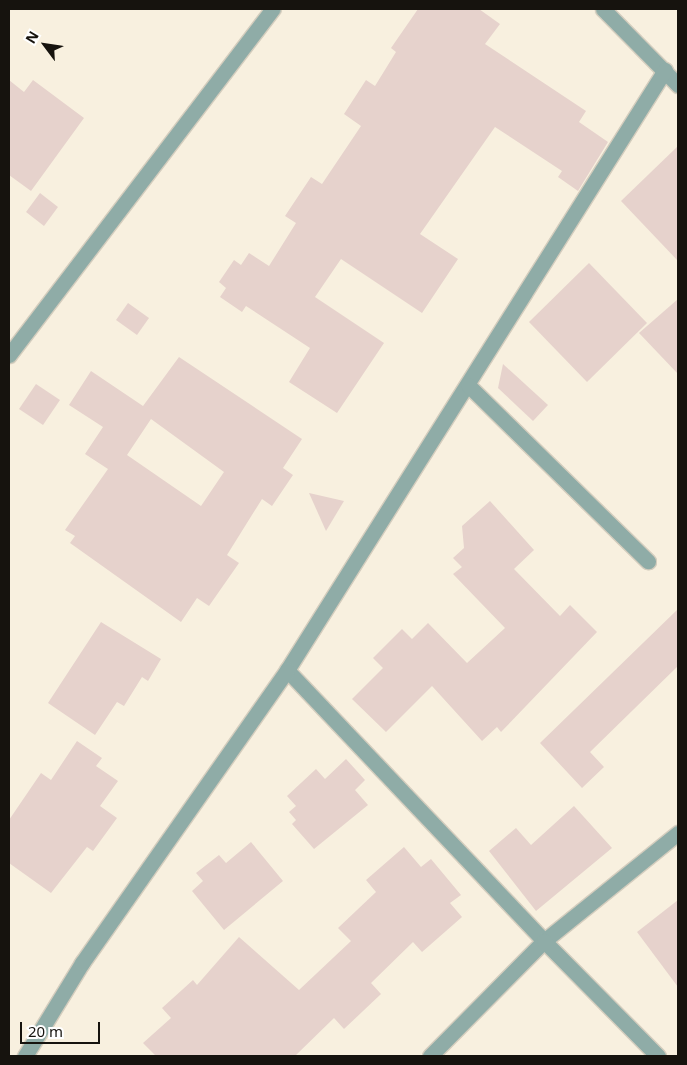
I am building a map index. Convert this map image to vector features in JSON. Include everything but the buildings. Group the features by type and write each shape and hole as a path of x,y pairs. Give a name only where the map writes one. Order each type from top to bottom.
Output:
{"street":[{"path":"9,355 273,9"},
{"path":"604,9 666,70 678,85"},
{"path":"25,1056 82,962 287,670 666,70"},
{"path":"468,385 648,561"},
{"path":"287,670 544,941 658,1056"},
{"path":"430,1056 544,941 678,833"}]}
